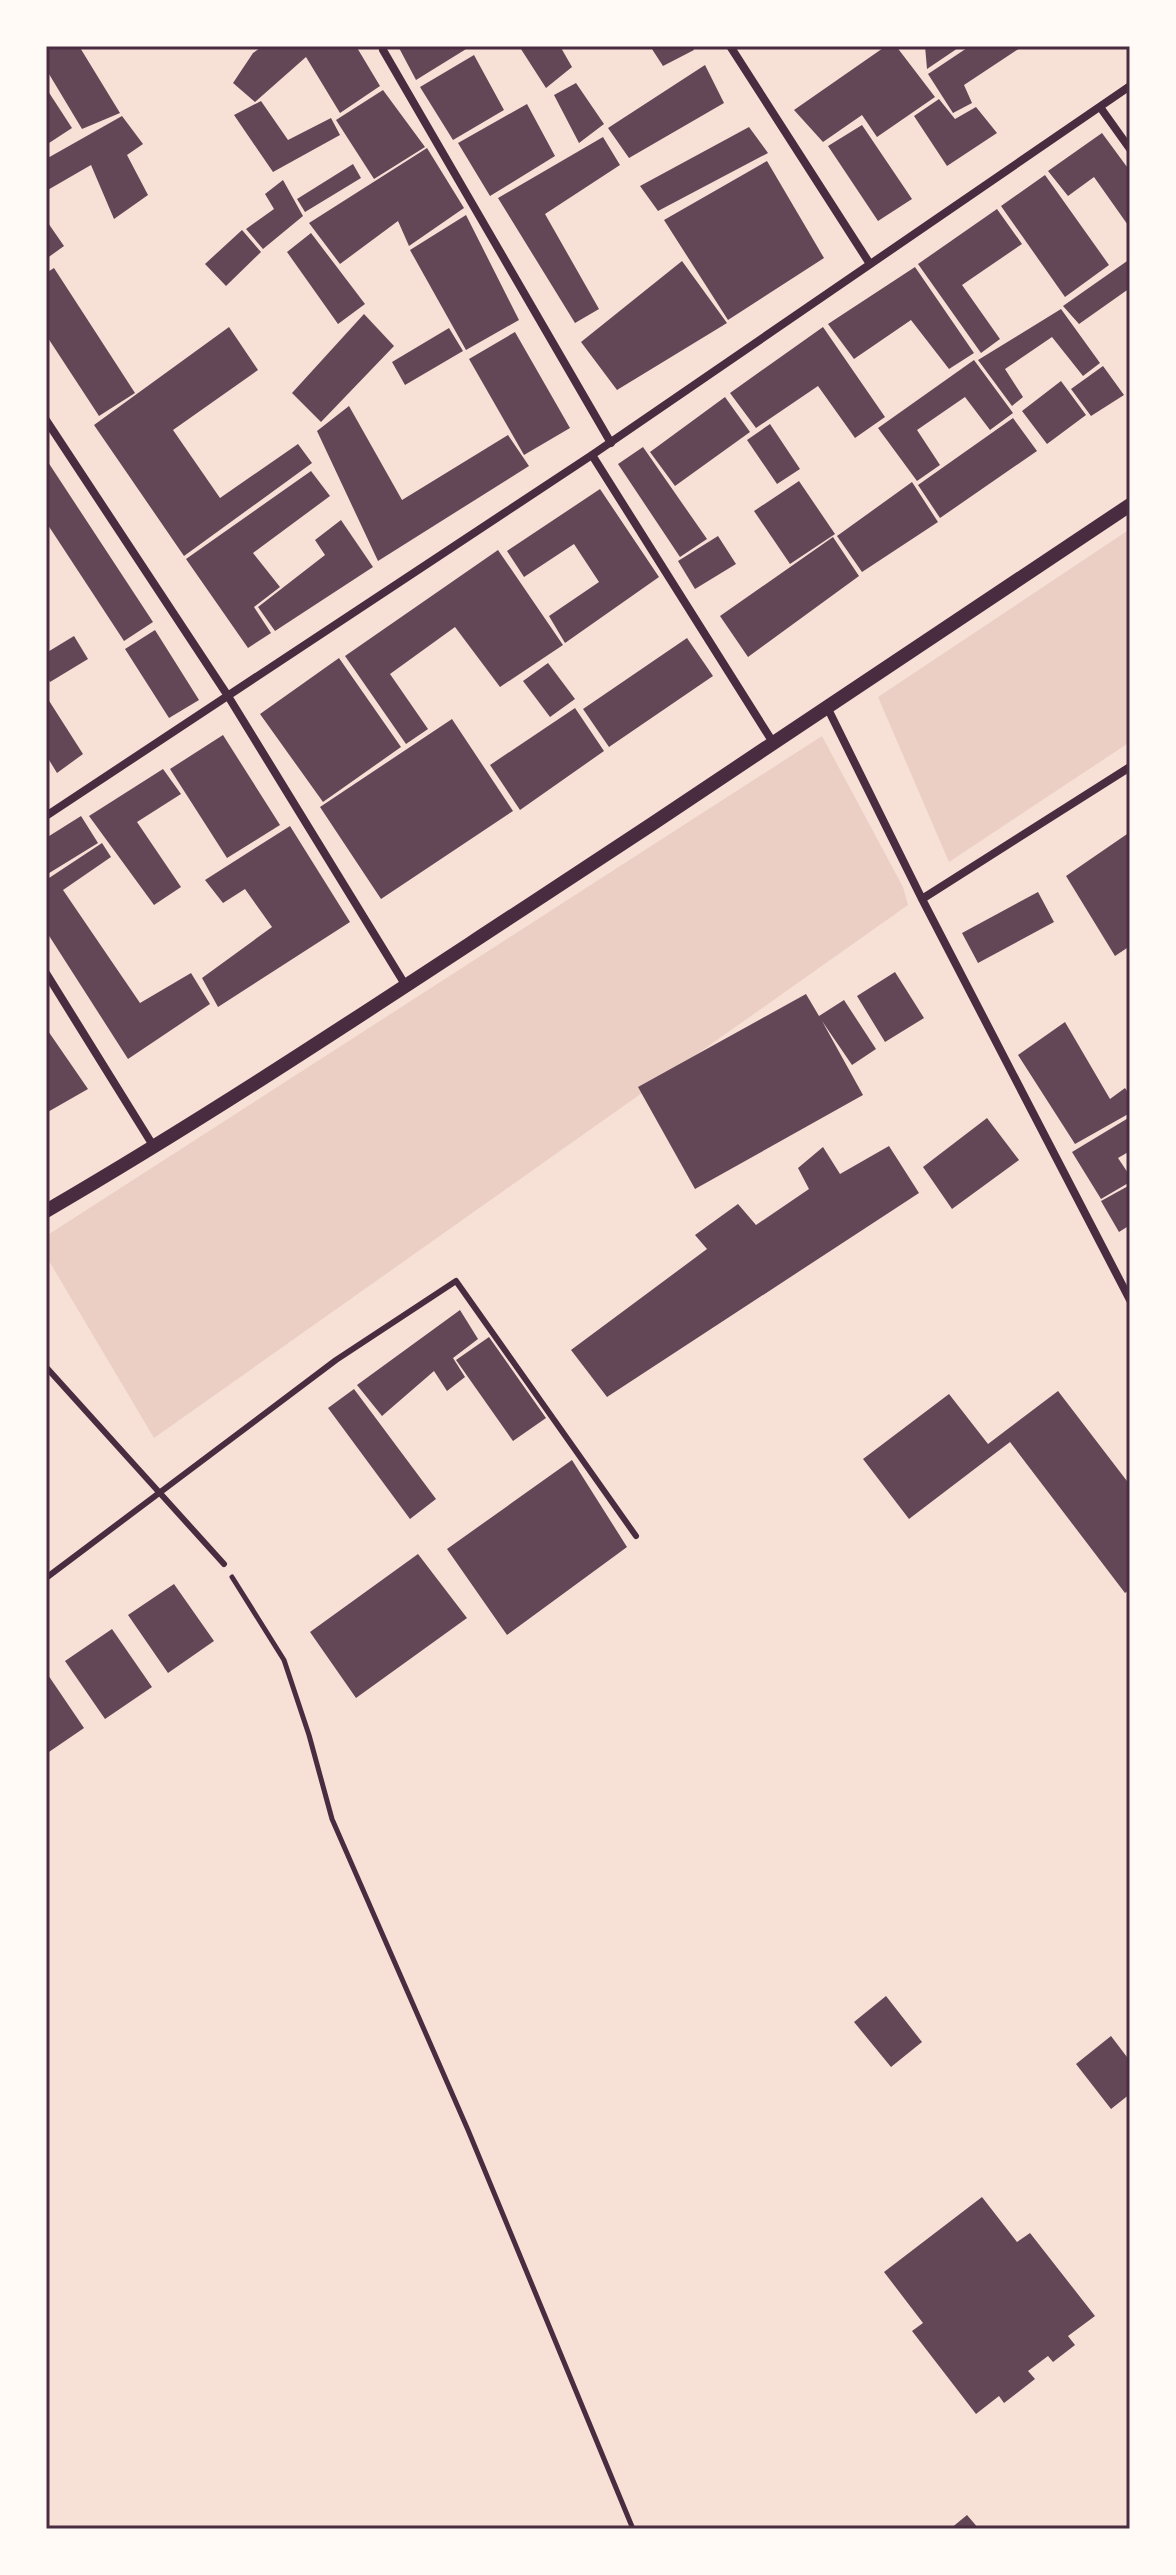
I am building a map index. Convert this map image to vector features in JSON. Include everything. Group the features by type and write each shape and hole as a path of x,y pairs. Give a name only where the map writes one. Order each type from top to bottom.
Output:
{"street":[{"path":"730,46 870,264"},
{"path":"383,50 611,443"},
{"path":"46,816 611,443 1130,86"},
{"path":"1100,107 1130,149"},
{"path":"46,420 228,696 406,986"},
{"path":"592,455 774,744"},
{"path":"46,1211 154,1148 406,986 828,709 1130,505"},
{"path":"828,709 922,899 1130,1300"},
{"path":"922,899 1130,767"},
{"path":"46,973 154,1148"}],"lane":[{"path":"46,1578 336,1360 456,1281 636,1536"},
{"path":"46,1367 224,1564"}],"path":[{"path":"224,1564 284,1660 332,1819 468,2130 633,2529"}],"shaded area":[{"path":"1130,529 1130,742 949,862 878,697"},
{"path":"822,736 903,887 908,905 154,1438 46,1256 46,1236"}],"building":[{"path":"46,46 79,46 120,113 82,129 46,69"},
{"path":"263,46 356,46 380,86 340,113 306,57 255,102 233,83 253,53"},
{"path":"398,46 471,46 416,80"},
{"path":"519,46 560,46 572,67 546,88"},
{"path":"650,46 692,46 694,50 663,66"},
{"path":"886,46 896,46 935,97 877,137 862,115 823,142 794,110"},
{"path":"925,46 961,46 927,69"},
{"path":"970,46 1023,46 964,85 972,103 953,113 928,74"},
{"path":"474,55 504,110 453,140 420,87"},
{"path":"705,65 724,103 629,158 608,128"},
{"path":"576,83 604,124 579,143 554,95"},
{"path":"46,88 72,128 46,145"},
{"path":"383,90 425,147 374,179 336,120"},
{"path":"939,99 955,119 976,107 997,133 947,166 914,116"},
{"path":"261,101 288,140 331,118 340,135 273,172 234,115"},
{"path":"527,104 555,156 490,196 458,143"},
{"path":"122,116 143,144 127,155 148,195 114,219 91,165 46,191 46,159"},
{"path":"862,125 912,199 878,221 828,146"},
{"path":"749,127 768,153 658,211 640,186"},
{"path":"1102,133 1130,171 1130,228 1094,177 1068,196 1048,171"},
{"path":"603,137 620,165 545,214 599,309 575,323 498,198"},
{"path":"427,148 464,208 409,246 398,221 340,264 309,223"},
{"path":"767,161 824,258 728,320 664,220"},
{"path":"353,164 361,178 305,212 297,199"},
{"path":"1045,175 1109,265 1065,297 1001,206"},
{"path":"283,180 303,216 263,249 246,229 274,209 265,194"},
{"path":"997,209 1022,244 962,285 1000,339 981,353 918,264"},
{"path":"466,215 519,320 466,350 410,250"},
{"path":"46,220 64,246 46,259"},
{"path":"242,230 261,252 226,286 205,264"},
{"path":"311,233 365,304 338,324 287,252"},
{"path":"1130,259 1130,288 1079,324 1063,306"},
{"path":"682,261 727,323 617,390 581,342"},
{"path":"915,267 974,353 949,369 911,320 854,359 828,324"},
{"path":"54,268 135,393 99,416 46,335 46,273"},
{"path":"1061,309 1100,363 1083,376 1052,337 1005,369 1023,397 1012,406 978,360"},
{"path":"364,314 394,346 321,422 292,393"},
{"path":"229,327 258,370 173,430 220,498 298,444 312,463 184,556 94,425"},
{"path":"823,327 885,417 855,438 818,386 756,428 730,393"},
{"path":"449,328 463,351 405,385 392,362"},
{"path":"515,332 570,428 524,455 469,359"},
{"path":"974,360 1013,413 990,430 965,397 917,430 940,465 917,481 878,428"},
{"path":"1103,366 1124,395 1091,416 1071,389"},
{"path":"1061,381 1086,415 1047,444 1022,411"},
{"path":"725,397 750,432 675,486 650,452"},
{"path":"349,406 402,500 508,435 529,466 378,561 317,431"},
{"path":"1013,418 1037,451 940,518 918,485"},
{"path":"770,424 800,469 777,484 747,440"},
{"path":"643,447 707,539 680,557 618,464"},
{"path":"46,459 153,622 124,641 46,522"},
{"path":"311,471 330,496 253,553 280,587 254,607 271,633 248,648 186,559"},
{"path":"799,481 835,534 790,564 754,511"},
{"path":"912,482 938,522 862,572 837,536"},
{"path":"600,489 659,577 565,643 549,616 599,582 574,544 524,577 507,551"},
{"path":"341,520 373,567 275,631 258,607 325,555 315,540"},
{"path":"718,536 736,564 695,589 678,561"},
{"path":"833,537 859,576 748,657 720,616"},
{"path":"498,550 563,645 500,687 455,627 390,674 428,729 406,744 345,656"},
{"path":"155,630 199,700 169,718 125,649"},
{"path":"74,636 88,659 50,682 46,675 46,653"},
{"path":"687,638 713,676 609,747 583,709"},
{"path":"339,658 401,747 323,802 260,714"},
{"path":"548,663 575,699 550,717 523,681"},
{"path":"46,696 83,754 57,773 46,755"},
{"path":"575,708 604,751 520,810 490,765"},
{"path":"452,719 513,811 381,899 320,807"},
{"path":"223,735 280,825 227,858 170,769"},
{"path":"163,769 181,794 137,822 181,887 154,905 89,816"},
{"path":"81,816 98,843 46,875 46,838"},
{"path":"290,826 350,922 218,1007 202,978 272,927 245,889 223,903 205,880"},
{"path":"1130,832 1130,946 1115,956 1066,876"},
{"path":"102,843 111,857 63,890 140,1003 191,973 210,1004 128,1059 46,931 46,880"},
{"path":"1038,892 1054,922 978,963 962,933"},
{"path":"895,972 924,1018 885,1042 857,996"},
{"path":"806,994 819,1016 844,1000 876,1049 852,1065 822,1021 863,1095 695,1189 638,1087"},
{"path":"1065,1022 1110,1099 1125,1088 1130,1095 1130,1113 1075,1144 1018,1055"},
{"path":"46,1028 88,1089 46,1113"},
{"path":"1130,1117 1130,1151 1118,1158 1130,1176 1130,1182 1101,1199 1072,1152"},
{"path":"987,1118 1019,1160 952,1209 923,1167"},
{"path":"889,1146 919,1193 607,1397 571,1350 707,1249 695,1235 738,1204 756,1225 809,1189 798,1168 823,1147 840,1174"},
{"path":"1130,1185 1130,1225 1119,1232 1101,1201"},
{"path":"460,1310 478,1339 453,1358 465,1377 447,1391 434,1371 382,1416 357,1385"},
{"path":"489,1337 546,1418 513,1441 456,1360"},
{"path":"354,1389 436,1499 410,1519 328,1408"},
{"path":"1058,1391 1130,1485 1130,1589 1125,1593 1010,1442 909,1519 863,1459 949,1394 988,1444"},
{"path":"572,1460 627,1547 507,1635 447,1549"},
{"path":"418,1554 467,1618 356,1698 310,1632"},
{"path":"174,1584 214,1641 168,1673 128,1615"},
{"path":"112,1629 152,1687 105,1719 65,1661"},
{"path":"46,1672 84,1728 46,1754"},
{"path":"886,1996 922,2042 891,2067 854,2022"},
{"path":"1111,2036 1130,2061 1130,2094 1111,2109 1076,2064"},
{"path":"982,2197 1017,2242 1030,2233 1095,2316 1068,2336 1075,2345 1053,2362 1048,2356 1028,2371 1035,2379 1004,2403 999,2396 976,2414 912,2331 923,2323 884,2272"},
{"path":"967,2515 979,2529 950,2529"}]}
